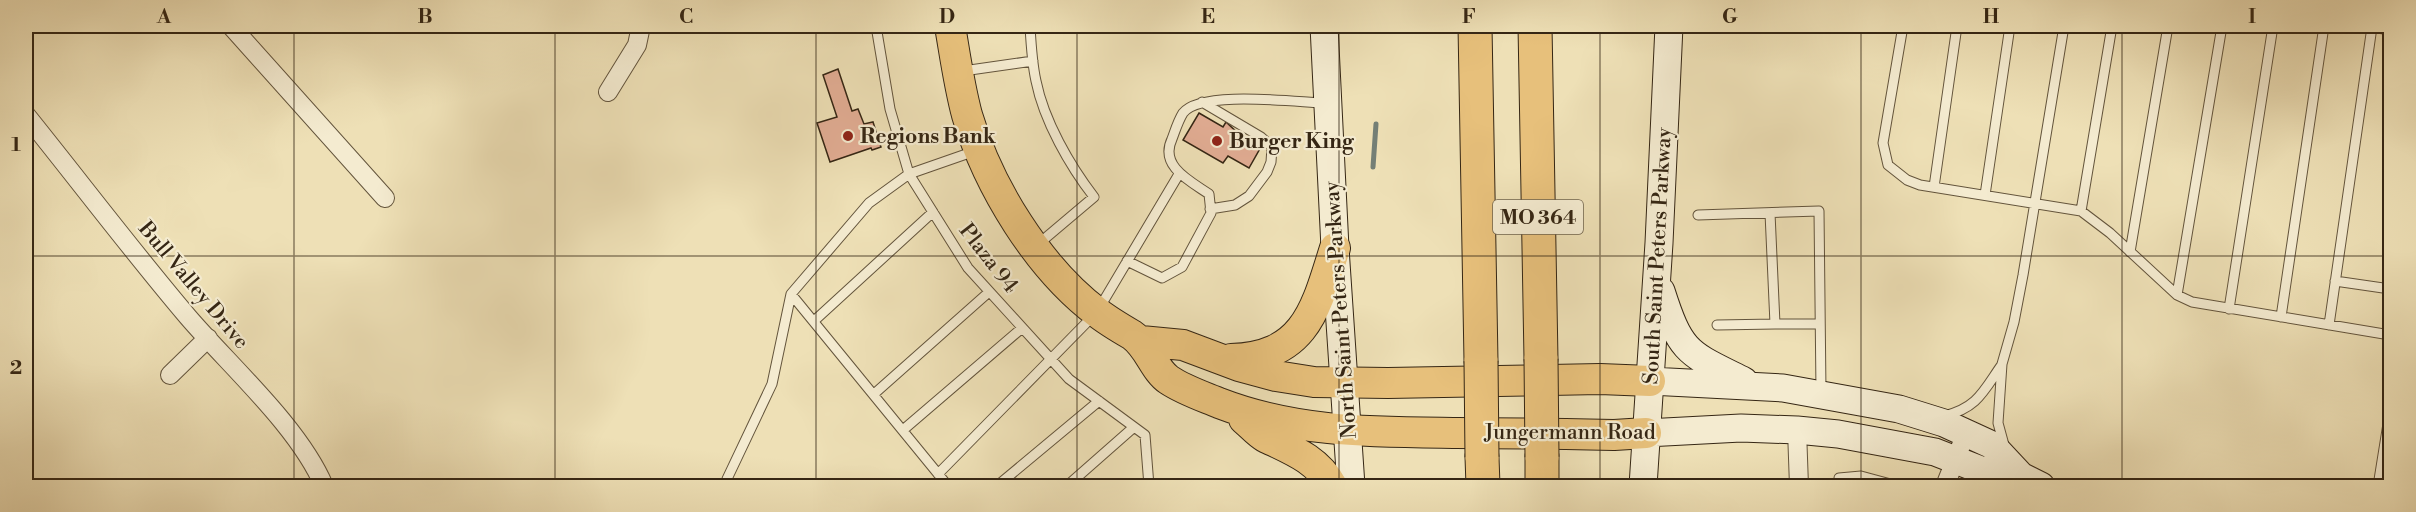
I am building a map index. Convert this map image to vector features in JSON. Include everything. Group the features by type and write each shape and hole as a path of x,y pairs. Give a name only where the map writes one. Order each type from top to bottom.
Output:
{"highway":[{"path":"1463,26 1476,102"},
{"name":"MO 364","path":"1475,26 1483,472"},
{"name":"MO 364","path":"1535,26 1542,471"},
{"path":"1536,75 1547,26"}],"main road":[{"name":"Jungermann Road","path":"950,26 957,72 968,117 980,149 1013,215 1060,278 1096,312 1141,341 1167,379 1195,393 1273,420 1347,431 1603,435 1742,428 1797,430 1882,441 1935,452 1955,460 1978,478 2016,468"},
{"name":"North Saint Peters Parkway","path":"1324,26 1335,248 1351,486"},
{"name":"South Saint Peters Parkway","path":"1643,486 1657,278 1669,26"},
{"path":"1218,359 1250,358 1270,353 1289,343 1314,309 1335,248"},
{"path":"1657,278 1675,330 1687,349 1700,360 1753,386"},
{"name":"Jungermann Road","path":"1141,341 1183,345 1218,359 1276,376 1314,382 1600,379 1753,386 1821,394 1899,409 1930,419 1966,433 2016,468"},
{"path":"1231,407 1263,436 1285,445 1315,465 1332,486"}],"street":[{"path":"231,26 385,198"},
{"path":"608,92 637,45 641,26"},
{"name":"Bull Valley Drive","path":"26,115 189,318 311,459 324,486"},
{"path":"170,375 208,338"},
{"path":"1797,430 1799,486"},
{"path":"1945,486 1966,433"},
{"path":"1978,478 2016,468"}],"lane":[{"name":"Plaza 94","path":"876,26 890,109 909,174 968,268 989,292 1070,379 1145,435 1148,485"},
{"path":"1030,26 1036,83 1056,133 1076,173 1094,197 1035,247"},
{"path":"1903,26 1883,143 1888,165 1902,177 1934,187 2081,211 2177,295 2192,302 2391,335"},
{"path":"1934,187 1957,26"},
{"path":"1985,195 2010,26"},
{"path":"2016,468 1998,423 2002,364 2014,322 2064,26"},
{"path":"2081,211 2112,26"},
{"path":"2130,252 2168,26"},
{"path":"2177,295 2222,26"},
{"path":"2229,309 2273,26"},
{"path":"2281,317 2324,26"},
{"path":"2329,325 2369,26 2391,30"},
{"path":"957,72 1033,61"},
{"path":"1127,261 1162,278 1182,267 1211,213 1209,194 1179,174 1168,155 1169,143 1184,112 1202,102 1225,99 1327,103"},
{"path":"1202,102 1261,136 1272,147 1271,162 1267,172 1249,196 1234,205 1210,209"},
{"path":"726,486 727,479 772,384 791,294 868,203 909,174 980,149"},
{"path":"938,474 1096,312 1179,174"},
{"path":"1698,215 1819,211 1821,394"},
{"path":"814,321 933,212"},
{"path":"1770,213 1775,324"},
{"path":"2335,281 2391,289"},
{"path":"874,394 989,292"},
{"path":"791,294 948,486"},
{"path":"1717,325 1820,324"},
{"path":"903,430 1022,327"},
{"path":"1930,419 1963,411 1978,399 2002,364"},
{"path":"998,486 1100,401"},
{"path":"2378,486 2391,411"},
{"path":"1067,486 1134,427"},
{"path":"1839,478 1861,476 1898,486"}],"building":[{"path":"838,69 852,111 858,109 864,124 873,122 881,147 872,150 871,148 830,162 817,123 837,117 823,75"},
{"name":"Burger King","path":"1199,113 1223,127 1226,122 1241,136 1262,145 1249,168 1228,156 1223,163 1183,140"}],"waterway":[{"path":"1373,167 1376,124"}],"place":[{"name":"Regions Bank","path":"848,136"},
{"name":"Burger King","path":"1217,141"}]}
